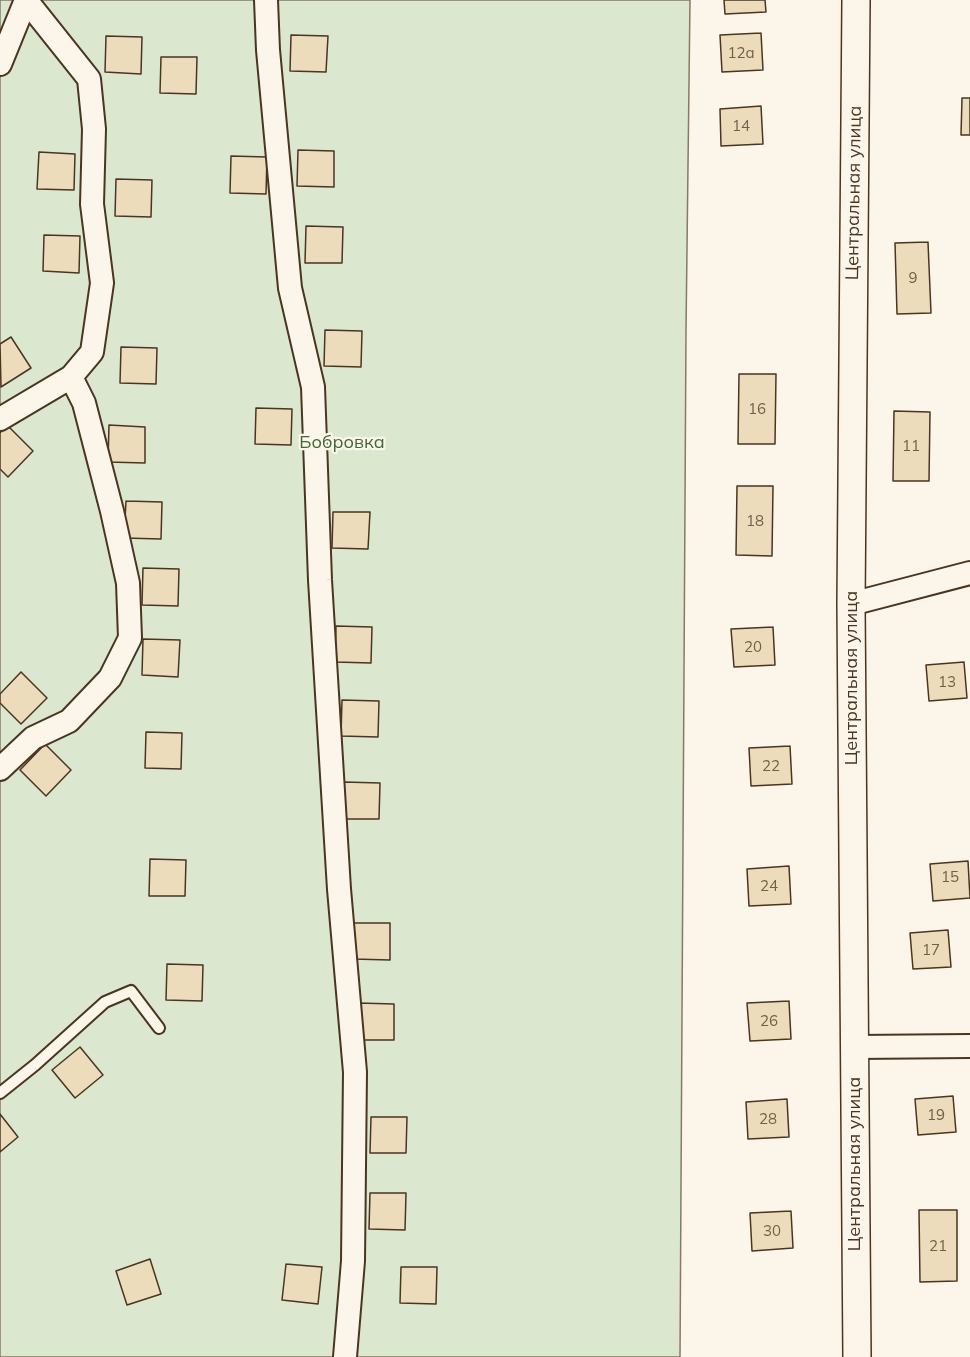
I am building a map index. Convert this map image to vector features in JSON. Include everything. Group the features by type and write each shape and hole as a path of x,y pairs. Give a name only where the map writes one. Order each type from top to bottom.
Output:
{"street":[{"path":"0,64 26,0 89,79 94,129 92,204 102,283 92,352 71,377 0,419"},
{"path":"266,0 268,50 290,288 313,387 320,580 339,889 355,1072 353,1261 345,1357"},
{"name":"Центральная улица","path":"856,0 851,604 857,1357"},
{"path":"0,769 33,738 69,721 110,678 130,638 128,583 84,403 71,377"},
{"path":"851,604 970,573"},
{"path":"855,1047 970,1046"}],"lane":[{"path":"0,1093 105,1002 131,991 159,1028"}],"green space":[{"name":"Бобровка","path":"0,0 690,0 680,1357 0,1357"}],"building":[{"path":"724,0 765,0 766,12 725,14"},
{"path":"761,33 763,70 722,72 720,35"},
{"path":"291,35 328,36 326,72 290,71"},
{"path":"106,36 142,37 141,74 105,72"},
{"path":"161,57 197,57 196,94 160,93"},
{"path":"962,98 970,98 970,135 961,135"},
{"path":"761,106 763,144 721,146 720,109"},
{"path":"298,150 334,151 334,187 297,186"},
{"path":"39,152 75,154 74,190 37,189"},
{"path":"231,156 267,157 266,194 230,193"},
{"path":"116,179 152,180 151,217 115,216"},
{"path":"306,226 343,227 342,263 305,263"},
{"path":"44,235 80,236 79,273 43,271"},
{"path":"928,242 931,313 897,314 895,243"},
{"path":"325,330 362,331 361,367 324,366"},
{"path":"11,337 31,368 1,387 0,344"},
{"path":"121,347 157,348 156,384 120,383"},
{"path":"739,374 776,374 775,444 738,444"},
{"path":"256,408 292,409 291,445 255,444"},
{"path":"894,411 930,412 929,481 893,481"},
{"path":"7,425 33,451 8,477 0,469 0,433"},
{"path":"109,425 145,427 145,463 108,462"},
{"path":"737,486 773,486 772,556 736,555"},
{"path":"126,501 162,502 161,539 124,538"},
{"path":"333,512 370,512 368,549 332,548"},
{"path":"143,568 179,569 178,606 142,605"},
{"path":"336,626 372,627 371,663 335,662"},
{"path":"773,627 775,665 734,667 731,629"},
{"path":"143,639 180,640 178,677 142,675"},
{"path":"964,662 967,698 929,701 926,665"},
{"path":"21,672 47,698 21,724 0,703 0,694"},
{"path":"342,700 379,701 378,737 341,736"},
{"path":"146,732 182,733 181,769 145,768"},
{"path":"45,744 71,770 46,796 20,770"},
{"path":"790,746 792,784 751,786 749,748"},
{"path":"344,782 380,783 379,819 343,819"},
{"path":"150,859 186,860 185,896 149,896"},
{"path":"968,861 970,898 933,901 930,864"},
{"path":"789,866 791,904 749,906 747,869"},
{"path":"354,923 390,923 390,960 353,959"},
{"path":"948,930 951,967 913,969 910,933"},
{"path":"167,964 203,965 202,1001 166,1000"},
{"path":"789,1001 791,1039 750,1041 747,1003"},
{"path":"358,1003 394,1004 394,1040 357,1040"},
{"path":"80,1047 103,1075 75,1098 52,1070"},
{"path":"953,1096 956,1132 918,1135 915,1099"},
{"path":"787,1099 789,1137 748,1139 746,1102"},
{"path":"0,1114 18,1137 0,1152"},
{"path":"371,1117 407,1117 406,1153 370,1153"},
{"path":"370,1193 406,1193 405,1230 369,1229"},
{"path":"919,1210 957,1210 957,1281 920,1282"},
{"path":"791,1211 793,1248 752,1251 750,1213"},
{"path":"150,1259 161,1294 127,1305 116,1271"},
{"path":"286,1264 322,1267 318,1304 282,1300"},
{"path":"401,1267 437,1267 436,1304 400,1303"}]}
